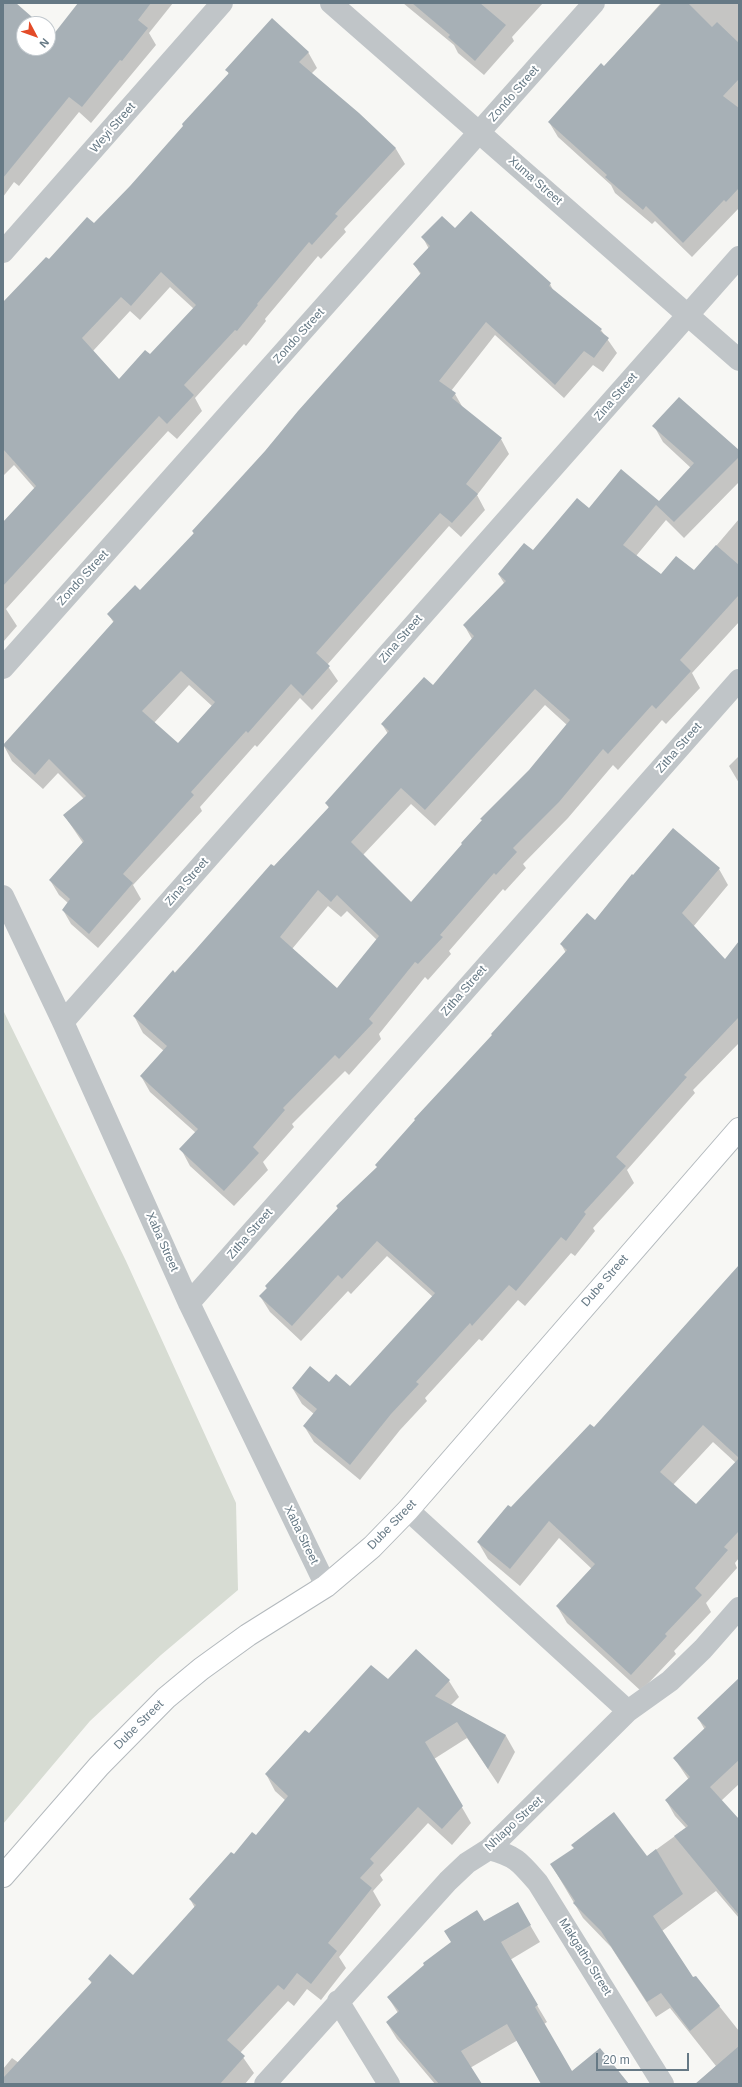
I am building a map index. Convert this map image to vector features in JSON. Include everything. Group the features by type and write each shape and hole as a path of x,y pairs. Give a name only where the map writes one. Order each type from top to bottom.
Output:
{"street":[{"name":"Weyi Street","path":"3,252 222,3"},
{"name":"Xuma Street","path":"331,3 739,360"},
{"name":"Zondo Street","path":"3,668 594,3"},
{"name":"Zina Street","path":"63,1022 739,257"},
{"name":"Zitha Street","path":"189,1303 739,680"},
{"name":"Xaba Street","path":"3,896 63,1022 189,1303 326,1586"},
{"name":"Dube Street","path":"3,1876 99,1766 166,1698 201,1669 242,1639 326,1586 372,1547 408,1510 739,1129"},
{"path":"408,1510 628,1712"},
{"name":"Nhlapo Street","path":"265,2084 338,2001 448,1881 467,1863 489,1849 628,1712 670,1681 703,1649 739,1608"},
{"name":"Makgatho Street","path":"489,1849 509,1855 520,1862 538,1882 663,2084"},
{"path":"338,2001 389,2084"}],"shaded area":[{"path":"3,1010 126,1261 236,1503 238,1590 161,1655 90,1721 3,1824"}],"building":[{"path":"3,3 16,3 31,16 16,16 16,56 56,56 56,31 78,3 151,3 138,20 148,28 122,61 120,60 82,107 69,97 3,178"},
{"path":"412,3 480,3 506,25 475,61 448,37 450,35"},
{"path":"662,3 688,3 712,27 717,22 739,43 739,79 723,96 739,108 739,188 726,202 724,200 683,243 646,206 643,210 605,177 607,175 548,122 601,63 604,66"},
{"path":"272,18 309,52 299,62 359,113 396,148 335,214 338,216 312,245 309,242 257,304 258,305 237,331 235,330 184,385 194,395 167,424 159,416 3,586 3,522 36,486 3,449 3,302 46,257 49,259 87,217 94,223 130,186 183,126 182,124 229,73 225,70","holes":["161,272 196,305 150,354 145,350 119,379 82,338 121,297 131,306"]},
{"path":"471,211 551,283 549,286 602,329 600,331 609,338 594,358 584,351 555,385 486,322 439,381 456,393 452,398 502,438 466,484 478,494 452,523 440,513 316,653 330,666 303,696 291,684 248,733 246,731 191,792 194,795 123,874 133,883 89,934 62,910 70,899 49,880 84,841 63,815 86,796 49,759 35,775 3,745 114,621 107,614 135,585 140,590 194,533 192,531 265,451 298,411 421,273 413,264 430,246 421,237 442,216 455,228","holes":["181,671 215,702 178,743 142,711"]},
{"path":"679,397 739,450 739,457 674,522 656,505 623,545 661,574 676,556 694,570 716,545 739,565 739,595 680,660 691,671 656,709 652,705 608,754 603,749 559,802 513,848 517,852 496,875 494,873 440,935 443,937 418,964 415,962 369,1019 373,1023 339,1059 335,1055 283,1108 285,1110 253,1147 259,1153 224,1191 179,1149 198,1129 140,1076 167,1046 133,1016 173,970 175,973 271,864 274,866 329,807 325,803 389,731 381,724 424,677 433,685 474,636 463,625 506,581 498,574 524,543 533,550 577,498 589,508 621,469 659,501 694,463 652,426","holes":["535,689 570,720 529,770 480,819 482,820 411,902 351,842 401,788 425,810","318,890 331,902 337,895 379,936 337,988 280,937"]},
{"path":"673,828 720,868 682,913 725,959 739,941 739,1017 684,1075 687,1077 616,1157 626,1166 584,1212 586,1214 566,1241 561,1237 516,1291 509,1285 472,1326 470,1323 416,1382 419,1384 391,1414 350,1465 303,1426 317,1409 292,1388 310,1366 329,1382 336,1374 350,1386 435,1293 377,1241 342,1279 338,1275 292,1326 259,1296 267,1288 265,1286 338,1208 336,1206 377,1167 375,1165 415,1120 414,1119 492,1035 491,1034 567,950 560,944 587,913 595,920 632,874 633,875"},
{"path":"739,1265 739,1458 739,1531 724,1547 728,1550 695,1588 702,1595 665,1634 667,1636 631,1675 556,1606 595,1564 549,1521 510,1569 477,1542 508,1505 511,1507 590,1424 594,1427","holes":["703,1425 739,1458 696,1504 660,1472"]},
{"path":"416,1649 450,1680 435,1696 506,1735 488,1769 457,1722 425,1742 463,1806 442,1829 418,1807 370,1859 374,1863 360,1878 372,1888 328,1943 337,1951 311,1984 297,1973 284,1990 278,1985 227,2040 245,2056 220,2084 3,2084 3,2078 92,1982 88,1979 110,1954 133,1975 196,1905 189,1899 231,1852 234,1854 252,1832 256,1835 288,1796 265,1774 305,1730 309,1733 371,1665 388,1679"},
{"path":"739,1678 739,1760 710,1787 739,1819 739,1915 674,1836 688,1826 665,1800 690,1777 673,1758 706,1727 697,1718"},
{"path":"614,1812 647,1856 656,1849 683,1894 653,1916 693,1977 696,1976 720,2006 690,2031 661,1993 647,2002 601,1931 573,1903 575,1901 550,1864 574,1848 571,1845"},
{"path":"518,1902 531,1925 501,1942 538,2005 535,2007 572,2071 600,2048 629,2084 541,2084 507,2024 461,2051 482,2084 439,2084 386,2022 399,2011 387,1997 424,1965 423,1963 451,1942 444,1931 477,1910 484,1921"},
{"path":"739,2046 739,2084 695,2084"}]}
